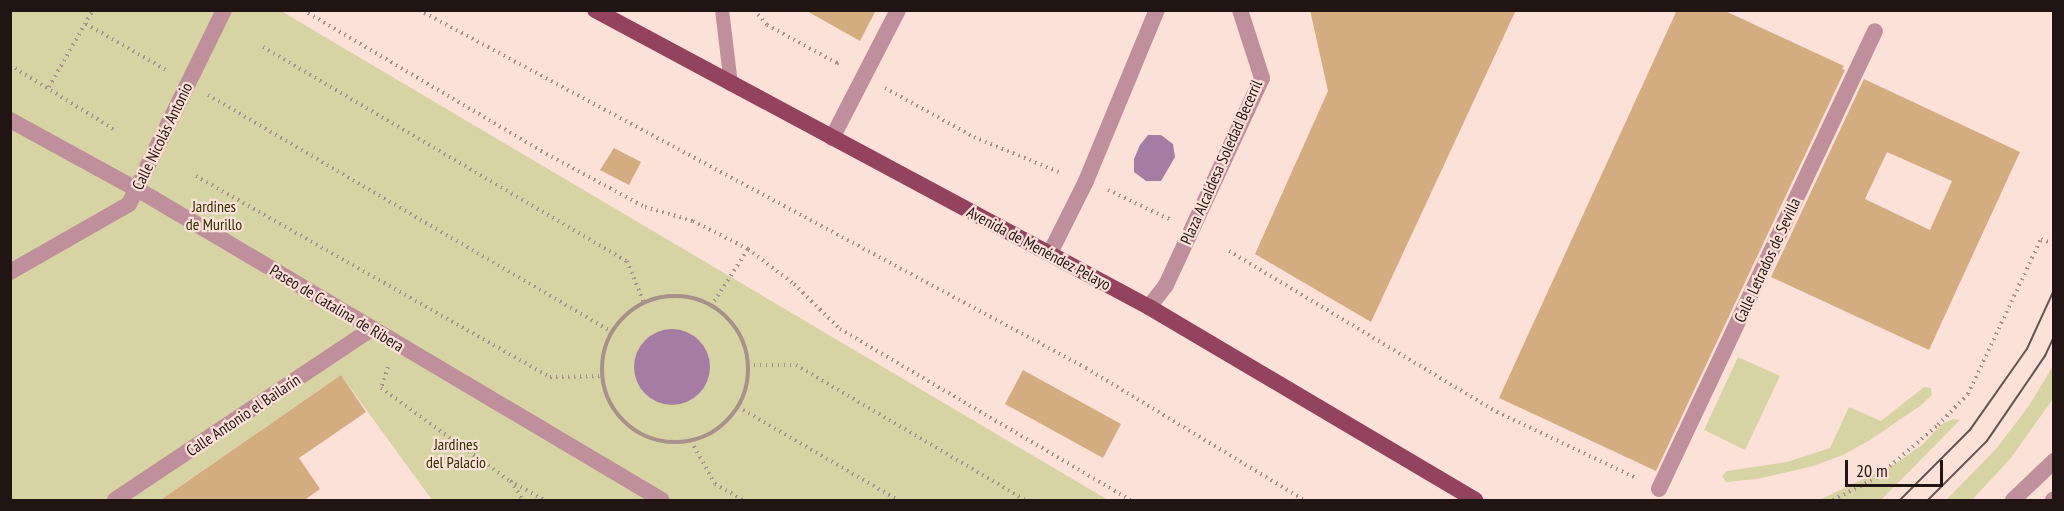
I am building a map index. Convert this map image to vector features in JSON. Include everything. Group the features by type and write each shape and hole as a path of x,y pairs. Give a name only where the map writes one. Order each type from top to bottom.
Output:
{"main road":[{"name":"Avenida de Menéndez Pelayo","path":"595,10 1149,307 1475,501"}],"street":[{"name":"Calle Nicolás Antonio","path":"10,272 129,204 224,10"},
{"path":"832,138 898,10"},
{"path":"1050,253 1086,181 1157,10"},
{"name":"Plaza Alcaldesa Soledad Becerril","path":"1149,307 1166,285 1262,78 1240,10"},
{"name":"Calle Letrados de Sevilla","path":"1659,489 1875,32"},
{"name":"Paseo de Catalina de Ribera","path":"10,120 136,189 662,501"},
{"name":"Calle Antonio el Bailarín","path":"115,501 372,329"},
{"path":"2013,501 2054,461"}],"lane":[{"path":"722,10 732,84"}],"path":[{"path":"49,87 93,10"},
{"path":"303,10 541,152 645,207 693,221 748,249 794,284 840,329 1130,501"},
{"path":"419,10 1086,368 1304,501"},
{"path":"754,10 767,25 837,63 875,55 885,88 974,136 1061,173"},
{"path":"86,24 612,332"},
{"path":"263,47 627,261 644,303"},
{"path":"10,65 49,87 115,130"},
{"path":"196,176 550,377 602,376"},
{"path":"1102,187 1172,220"},
{"path":"1833,501 1876,478 1938,425 1968,394 2041,239 2054,244"},
{"path":"711,306 748,249"},
{"path":"1229,251 1497,412 1659,489"},
{"path":"678,296 711,306 726,316 737,330 748,365 746,387 738,407 718,429 691,441 660,441 632,429 617,414 607,396 602,376 604,353 612,332 626,315 644,303 660,298 678,296"},
{"path":"395,343 381,388 510,481 544,501"},
{"path":"748,365 796,365 1025,501"},
{"path":"738,407 898,501"},
{"path":"691,441 715,484 743,501"},
{"path":"510,481 523,501"}],"green space":[{"name":"Jardines de Murillo","path":"10,11 281,11 1108,500 432,500 341,375 160,500 11,500"},
{"path":"1738,357 1780,376 1745,450 1704,430"},
{"path":"2053,366 2053,399 2010,459 1972,500 1946,500 1996,449 2028,407"},
{"path":"1924,387 1931,388 1932,395 1920,406 1870,440 1843,455 1813,466 1757,479 1726,482 1722,476 1727,471 1787,462 1830,448 1849,407 1881,421"},
{"path":"1953,419 1960,420 1881,500 1819,500 1895,464 1923,444 1942,424"}],"shaded area":[{"path":"1148,135 1161,135 1173,144 1175,157 1161,181 1146,181 1134,172 1134,159 1140,145"},
{"path":"672,329 686,332 699,340 707,353 710,367 707,381 699,394 686,402 672,405 658,402 645,394 637,381 634,367 637,353 645,340 658,332"}],"building":[{"path":"805,10 876,10 860,41"},
{"path":"1310,10 1516,10 1371,322 1255,254 1328,91"},
{"path":"1677,10 1723,10 1844,66 1842,69 1845,70 1656,471 1499,398"},
{"path":"1864,79 2020,152 1929,350 1771,277","holes":["1887,152 1952,181 1930,230 1865,199"]},
{"path":"614,148 641,162 629,185 600,170"},
{"path":"1023,370 1121,424 1103,458 1005,404"},
{"path":"341,375 366,412 299,458 320,489 303,501 159,501"}],"tram line":[{"path":"1900,500 1970,430 2027,349 2054,290"},
{"path":"1928,500 1987,441 2045,356 2054,337"}],"park label":[{"name":"Jardines del Palacio","path":"456,453"}]}
